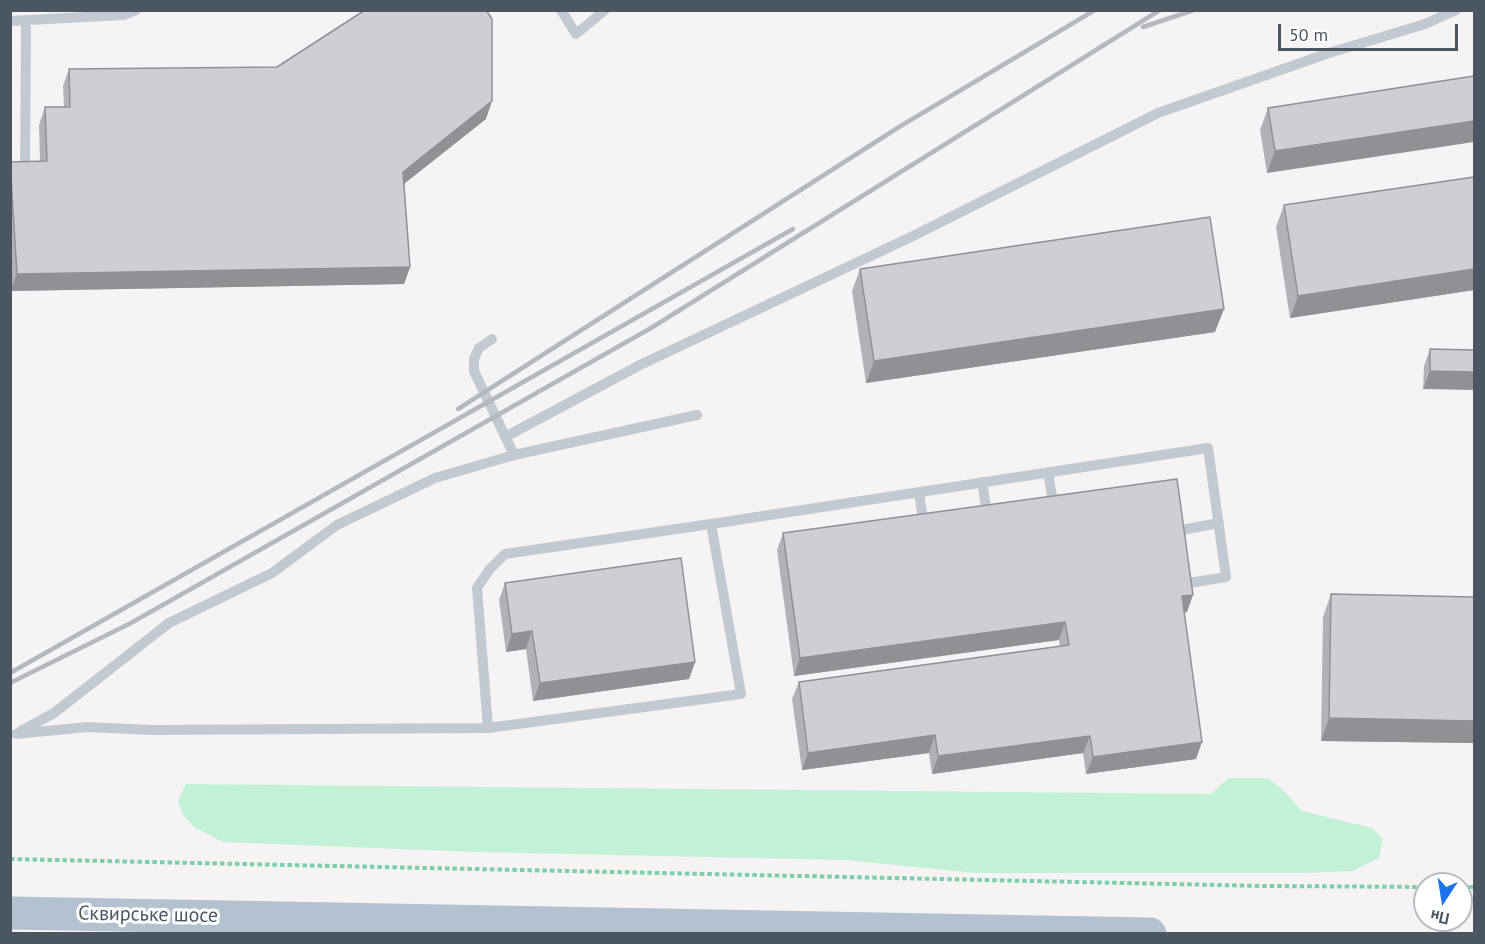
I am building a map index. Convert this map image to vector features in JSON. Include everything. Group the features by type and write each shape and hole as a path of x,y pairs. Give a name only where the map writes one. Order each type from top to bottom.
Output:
{"main road":[{"name":"Сквирське шосе","path":"10,912 1150,933"}],"lane":[{"path":"10,21 123,15 136,10"},
{"path":"561,10 576,34 605,10"},
{"path":"506,437 640,365 911,237 1158,113 1329,53 1425,24 1456,10"},
{"path":"25,175 26,21"},
{"path":"492,339 479,348 474,359 474,371 514,455"},
{"path":"13,736 54,713 169,623 272,573 337,525 435,478 514,455 697,415"},
{"path":"488,728 477,588 489,570 505,554 1208,448 1226,578 1183,584"},
{"path":"1048,472 1054,512"},
{"path":"982,482 989,521"},
{"path":"919,492 925,530"},
{"path":"1176,531 1219,523"},
{"path":"13,736 87,727 152,730 488,728 741,694 711,524"}],"path":[{"path":"10,859 1264,886 1413,887"}],"green space":[{"path":"1228,778 1268,778 1283,790 1302,811 1372,828 1383,839 1379,858 1353,871 1302,873 975,873 847,860 475,852 223,842 194,827 183,815 178,801 186,784 1211,794"}],"building":[{"path":"365,10 486,10 492,19 492,101 403,172 410,267 17,274 10,162 47,161 45,107 70,107 69,69 277,67"},
{"path":"1474,76 1474,121 1275,151 1268,108"},
{"path":"1474,177 1474,269 1298,296 1284,205"},
{"path":"1210,217 1224,309 874,361 860,269"},
{"path":"1430,349 1474,350 1474,372 1430,371"},
{"path":"1177,479 1193,595 1182,596 1202,742 1093,757 1090,736 938,756 935,735 808,753 799,682 1069,645 1065,622 800,658 783,533"},
{"path":"681,558 695,662 540,683 532,631 512,634 505,583"},
{"path":"1331,594 1474,597 1474,721 1329,718"}],"railway":[{"path":"458,409 899,127 1095,10"},
{"path":"10,683 131,623 651,328 1160,10"},
{"path":"1143,27 1194,10"},
{"path":"10,673 793,229"}]}
